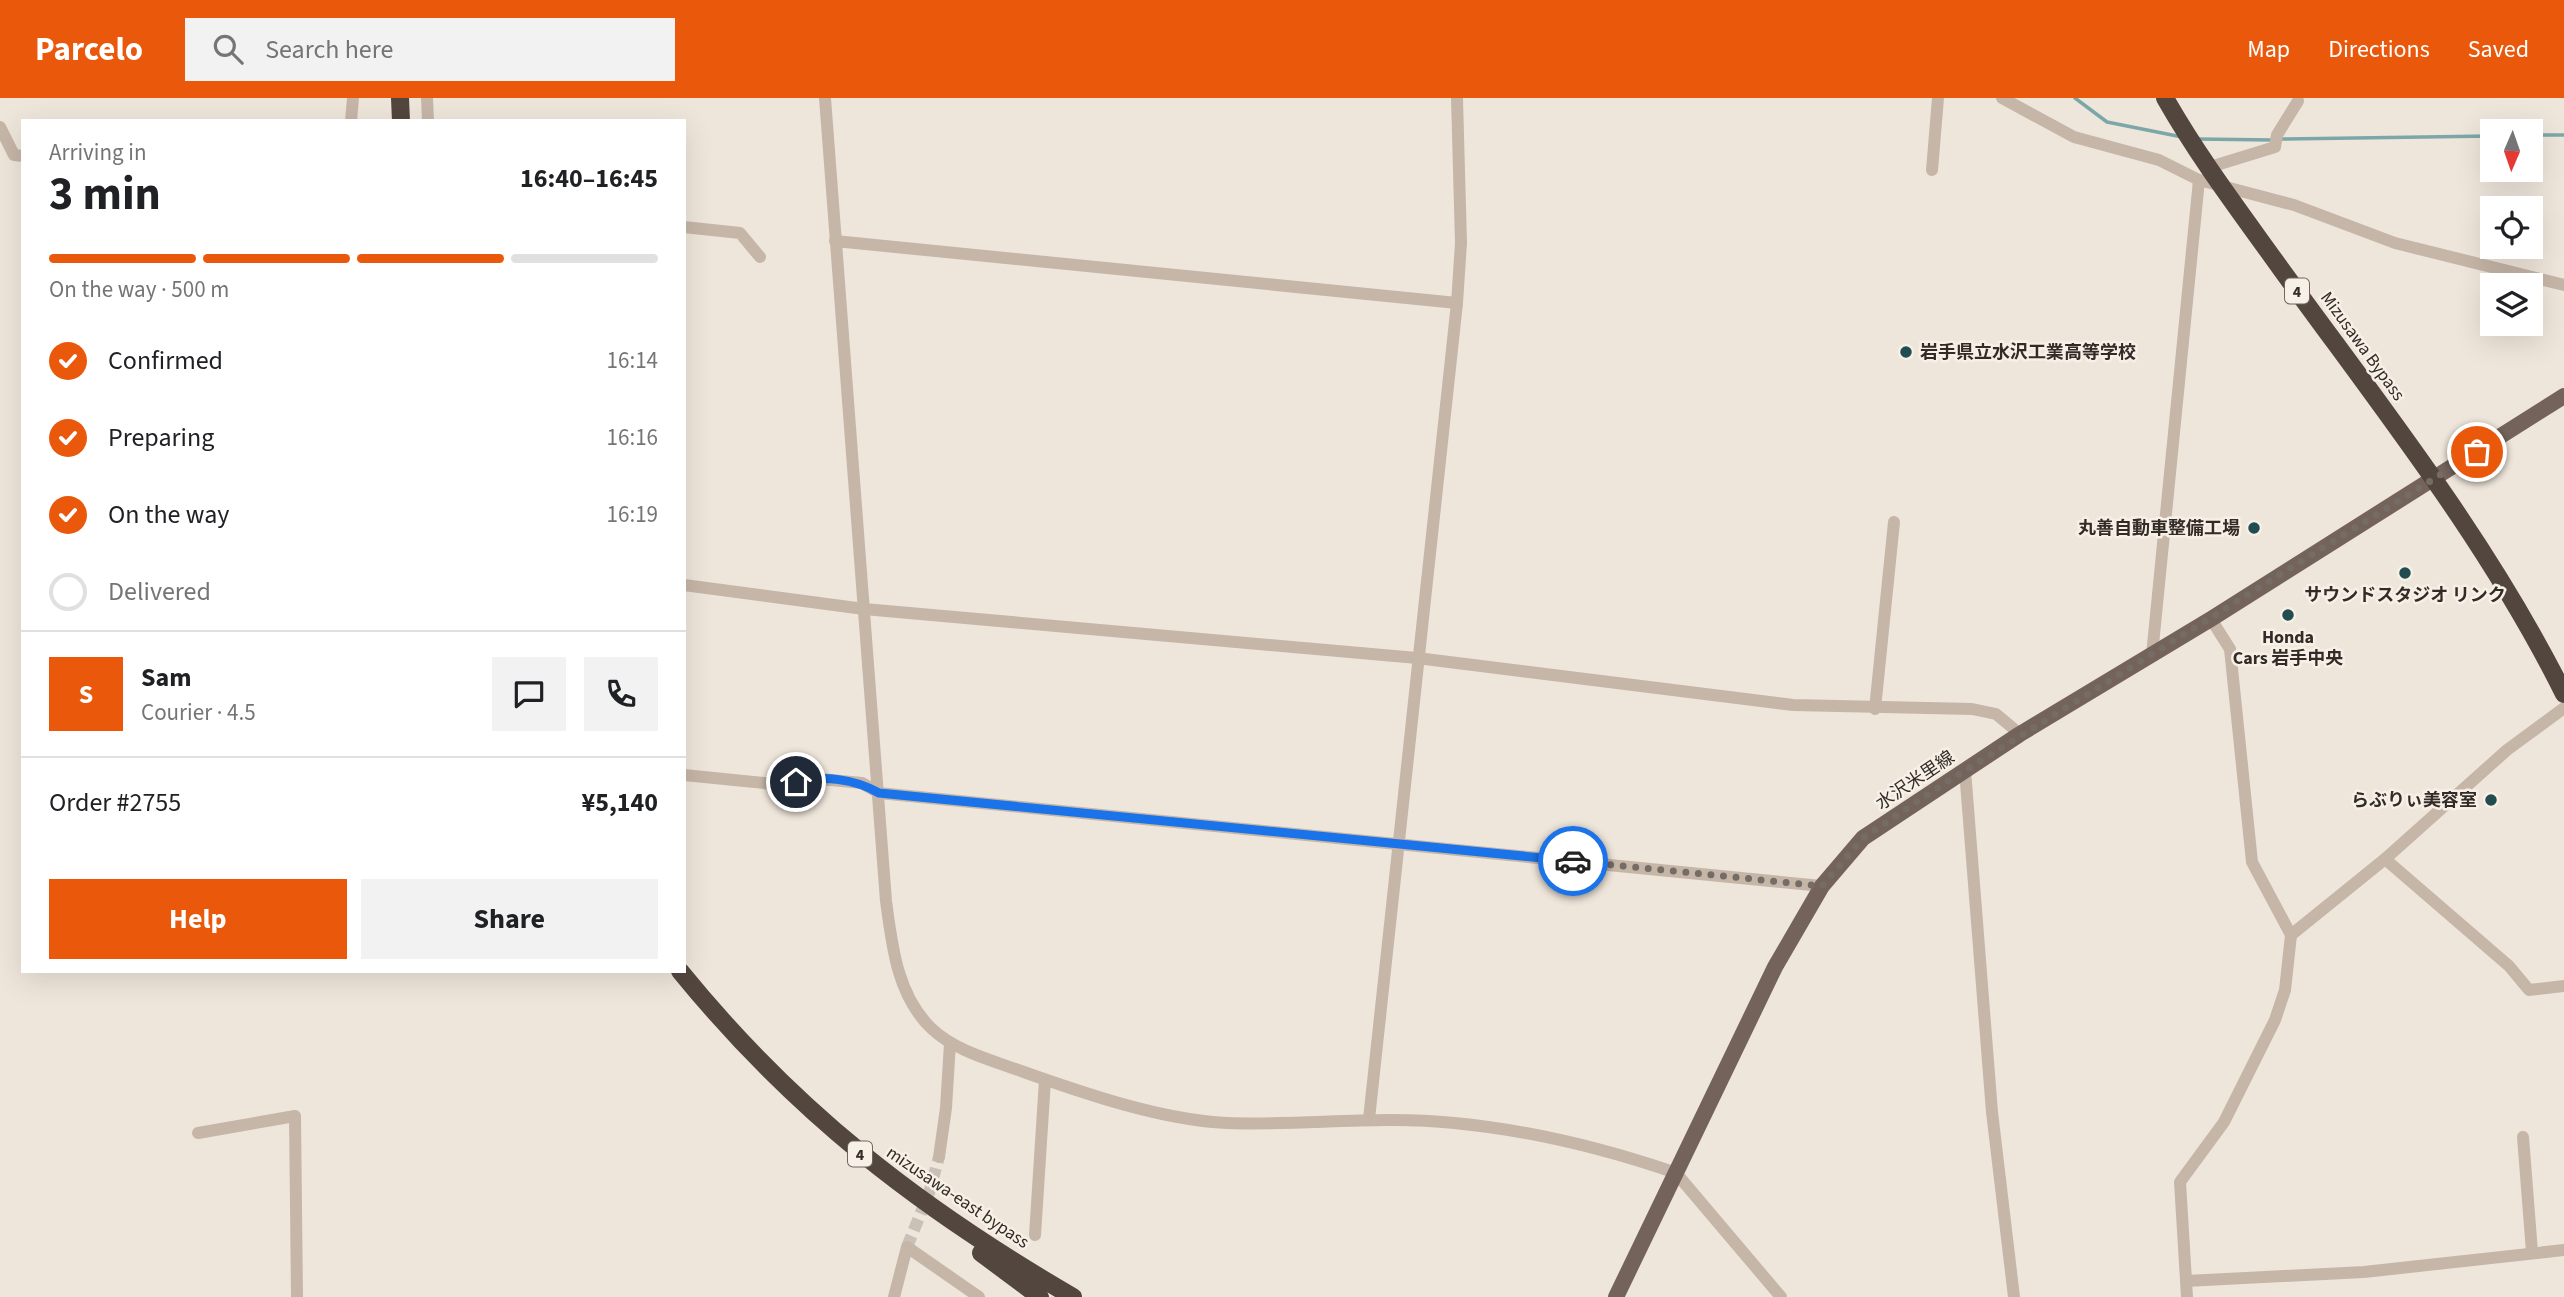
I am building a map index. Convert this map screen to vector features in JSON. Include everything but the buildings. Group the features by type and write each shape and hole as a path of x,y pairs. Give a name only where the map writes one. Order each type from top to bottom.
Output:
{"highway":[{"path":"400,98 401,119"},
{"name":"Mizusawa Bypass","path":"2165,98 2204,174 2220,185 2434,480"},
{"name":"4","path":"2434,480 2502,580 2562,682"},
{"name":"mizusawa-east bypass","path":"682,973 763,1064 863,1157 996,1250 1073,1296"},
{"path":"863,1157 914,1201 1040,1297"}],"main road":[{"name":"水沢米里線","path":"1616,1297 1775,967 1822,886 1863,838 2020,734 2211,619 2564,396"}],"street":[{"path":"351,119 353,98"},
{"path":"427,98 428,119"},
{"path":"825,98 886,901 894,959 918,1011 931,1028 950,1043 1045,1080 1161,1113 1223,1122 1369,1119 1455,1123 1524,1134 1676,1173 1781,1297"},
{"path":"1369,1119 1457,303 1461,243 1457,98"},
{"path":"1932,170 1938,98"},
{"path":"2002,98 2074,136 2204,174 2275,147 2277,135 2298,101"},
{"path":"0,127 15,155 21,156"},
{"path":"2152,655 2204,174"},
{"path":"2220,185 2294,205 2395,243 2564,285"},
{"path":"686,227 740,233 760,257"},
{"path":"835,241 1457,303"},
{"path":"1875,709 1894,522"},
{"path":"686,585 864,609 1418,658 1793,705 1875,709 1972,709 1996,714 2020,734"},
{"path":"2188,1297 2180,1182 2224,1122 2275,1020 2285,990 2291,935 2252,862 2230,649 2211,619"},
{"path":"2291,935 2385,859 2507,750 2564,708"},
{"path":"1965,770 1990,1086 2014,1297"},
{"path":"686,775 783,785 810,778 862,783 879,793 1822,886"},
{"path":"2385,859 2509,966 2529,990 2564,986"},
{"path":"939,1157 946,1108 950,1043"},
{"path":"1035,1235 1045,1080"},
{"path":"198,1133 295,1116 297,1297"},
{"path":"2523,1137 2532,1252"},
{"path":"894,1297 907,1247 979,1297"},
{"path":"2186,1281 2364,1272 2564,1250"}],"waterway":[{"path":"2075,98 2107,122 2182,137"},
{"path":"2543,135 2564,135"},
{"path":"2281,139 2480,136"},
{"path":"2197,139 2273,140"}],"tunnel":[{"path":"907,1247 929,1193 939,1157"}],"way so far":[{"path":"1573,861 1822,886 1863,838 1945,783 2477,452"}],"place":[{"name":"岩手県立水沢工業高等学校","path":"1906,352"},
{"name":"丸善自動車整備工場","path":"2254,528"},
{"name":"サウンドスタジオ リンク","path":"2405,573"},
{"name":"Honda Cars 岩手中央","path":"2288,615"},
{"name":"らぶりぃ美容室","path":"2491,800"}],"route":[{"path":"796,782 810,778 862,783 879,793 1573,861"}]}
